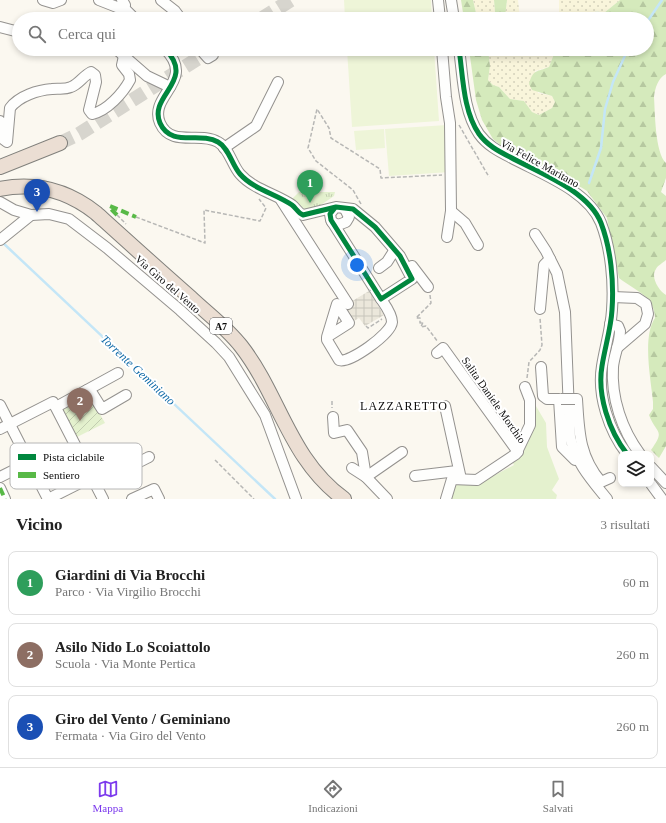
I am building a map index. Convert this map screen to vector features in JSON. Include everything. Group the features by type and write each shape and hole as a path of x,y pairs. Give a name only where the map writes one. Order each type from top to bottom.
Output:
{"highway":[{"path":"0,167 60,143"},
{"name":"A7","path":"0,189 22,187 57,191 78,200 96,213 240,345 251,359 272,397 284,425 304,457 325,484 344,499"}],"street":[{"path":"42,0 53,3 61,0"},
{"path":"99,0 123,5"},
{"path":"161,0 176,12"},
{"path":"438,0 439,12"},
{"path":"451,0 453,12"},
{"path":"0,27 12,30"},
{"path":"0,121 4,132 3,139 7,142 10,108 12,105 32,93 55,88 63,90 71,87 91,72 95,75 96,82 89,110 92,114 98,112 114,100 130,80 129,74 122,65 121,56"},
{"path":"125,56 148,76 170,87"},
{"path":"172,56 177,64 176,73 159,114 159,120 164,129 169,134 176,137 214,140 224,148 244,178 292,205 303,215 340,207 345,209 352,208 363,216 375,227 397,254 413,278 381,299"},
{"path":"443,56 450,123 452,174 451,211 447,237"},
{"name":"Via Felice Maritano","path":"460,56 472,121 486,143 572,190 583,198 600,222 608,250 613,297 610,324 602,367 602,395 614,432 625,451"},
{"path":"224,148 256,126 278,82"},
{"path":"280,199 348,304"},
{"name":"Via Giro del Vento","path":"0,202 14,210 31,215 49,214 70,219 180,310 216,343 229,357 265,415 296,499"},
{"path":"327,337 327,342 339,360 346,360 383,336 392,323 390,314 332,222 330,217 334,209"},
{"path":"332,222 338,225 346,222 348,217 345,209"},
{"path":"451,211 465,223 478,245"},
{"path":"3,238 31,215"},
{"path":"535,234 557,273 565,312 570,438 580,466"},
{"path":"379,268 397,254"},
{"path":"397,254 408,261 428,287"},
{"path":"540,310 544,265 550,259"},
{"path":"613,297 637,298 646,304 648,314 645,324 617,348"},
{"path":"610,324 619,327 620,336 613,367 617,405 625,430 638,451"},
{"name":"Salita Daniele Morchio","path":"440,351 464,375 518,452 510,459 477,480 460,479"},
{"path":"541,367 543,396 546,399 560,399 576,396 579,438 585,455 601,482 610,478"},
{"path":"56,406 118,373"},
{"path":"518,452 530,425 530,400 525,387"},
{"path":"87,390 92,393 102,409 126,395"},
{"path":"560,399 562,447 580,466 606,499"},
{"path":"5,427 54,402 75,443"},
{"path":"0,406 5,427 15,443"},
{"path":"445,406 460,479"},
{"path":"333,418 334,433 347,430 362,452 366,477"},
{"path":"366,477 396,453"},
{"path":"142,460 149,457"},
{"path":"352,468 366,477 387,499"},
{"path":"654,470 666,483"},
{"path":"415,476 456,471 460,479"},
{"path":"0,477 10,472"},
{"path":"446,499 451,480 453,478 460,479"},
{"path":"653,487 662,499"},
{"path":"0,488 5,499"},
{"path":"42,489 48,499 72,489"},
{"path":"98,489 103,499"},
{"path":"132,499 154,489 159,499"}],"path":[{"path":"363,216 366,210 353,190 316,161 308,148 317,108 329,128 331,138 380,169 381,178 452,174"},
{"path":"450,123 457,121 489,177"},
{"path":"136,217 205,243 204,210 260,221 266,208 259,199"},
{"path":"369,291 377,286"},
{"path":"428,287 431,303 416,318 420,318 420,323 423,322 421,327 426,326 433,335"},
{"path":"525,387 529,362 540,350 542,345 540,310"},
{"path":"366,326 368,328 390,314"},
{"path":"215,460 254,499"}],"shaded area":[{"path":"473,0 494,0 495,12 476,12"},
{"path":"507,0 518,0 519,12 495,12 506,10"},
{"path":"559,0 620,0 605,12 559,12"},
{"path":"489,56 553,56 549,67 535,71 538,93 552,96 555,102 552,108 539,115 532,112 524,101 510,99 499,87 493,85 488,80 490,66"},
{"path":"369,291 384,315 365,326 359,318 354,321 344,306"}],"green space":[{"path":"344,0 431,0 432,12 345,12"},
{"path":"461,0 473,0 476,12 463,12"},
{"path":"494,0 507,0 506,12 495,12"},
{"path":"620,0 666,0 666,74 657,84 654,97 655,122 658,142 662,158 666,163 666,178 661,192 666,196 666,260 659,265 654,272 656,284 666,295 666,446 659,458 654,451 651,450 659,435 649,415 653,409 653,402 648,347 651,326 655,318 654,310 648,299 643,294 619,278 607,218 587,191 560,174 509,152 493,139 482,120 476,100 470,56 489,56 490,66 488,80 493,85 499,87 510,99 524,101 532,112 539,115 552,108 555,102 552,96 532,90 529,84 534,73 549,67 553,56 654,56 654,12 605,12"},
{"path":"347,56 434,56 439,121 352,127"},
{"path":"447,125 450,172 389,176 385,129"},
{"path":"384,129 385,148 356,150 354,131"},
{"path":"299,192 335,192 334,196 312,211 307,211 292,199"},
{"path":"89,395 105,423 75,438 61,411"},
{"path":"533,401 546,423 547,447 559,479 552,490 557,495 556,499 448,499 452,482 480,483 514,465 511,460 517,456"}],"waterway":[{"path":"654,12 662,0"},
{"path":"589,183 601,148 605,109 613,82 625,56"},
{"name":"Torrente Geminiano","path":"2,242 275,499"}],"tunnel":[{"path":"272,12 291,0"},
{"path":"60,143 79,134 202,56"}],"marked path":[{"path":"117,215 110,208 110,206 136,217"},
{"path":"0,488 5,499"}],"cycle path":[{"path":"170,56 176,70 174,79 160,104 158,113 160,123 165,131 178,137 203,138 218,142 228,152 237,170 245,179 258,188 292,205 303,215 336,207 353,209 375,227 400,256 412,279 381,299 331,220 330,214 334,209"},
{"path":"460,56 467,104 474,125 482,138 497,150 548,176 574,192 595,211 601,223 607,244 613,288 611,317 602,366 601,389 610,424 625,451"}],"place":[{"name":"Giardini di Via Brocchi","path":"310,203"},
{"name":"Giro del Vento / Geminiano","path":"37,212"},
{"name":"Asilo Nido Lo Scoiattolo","path":"80,421"}],"district":[{"name":"LAZZARETTO","path":"404,406"}]}
